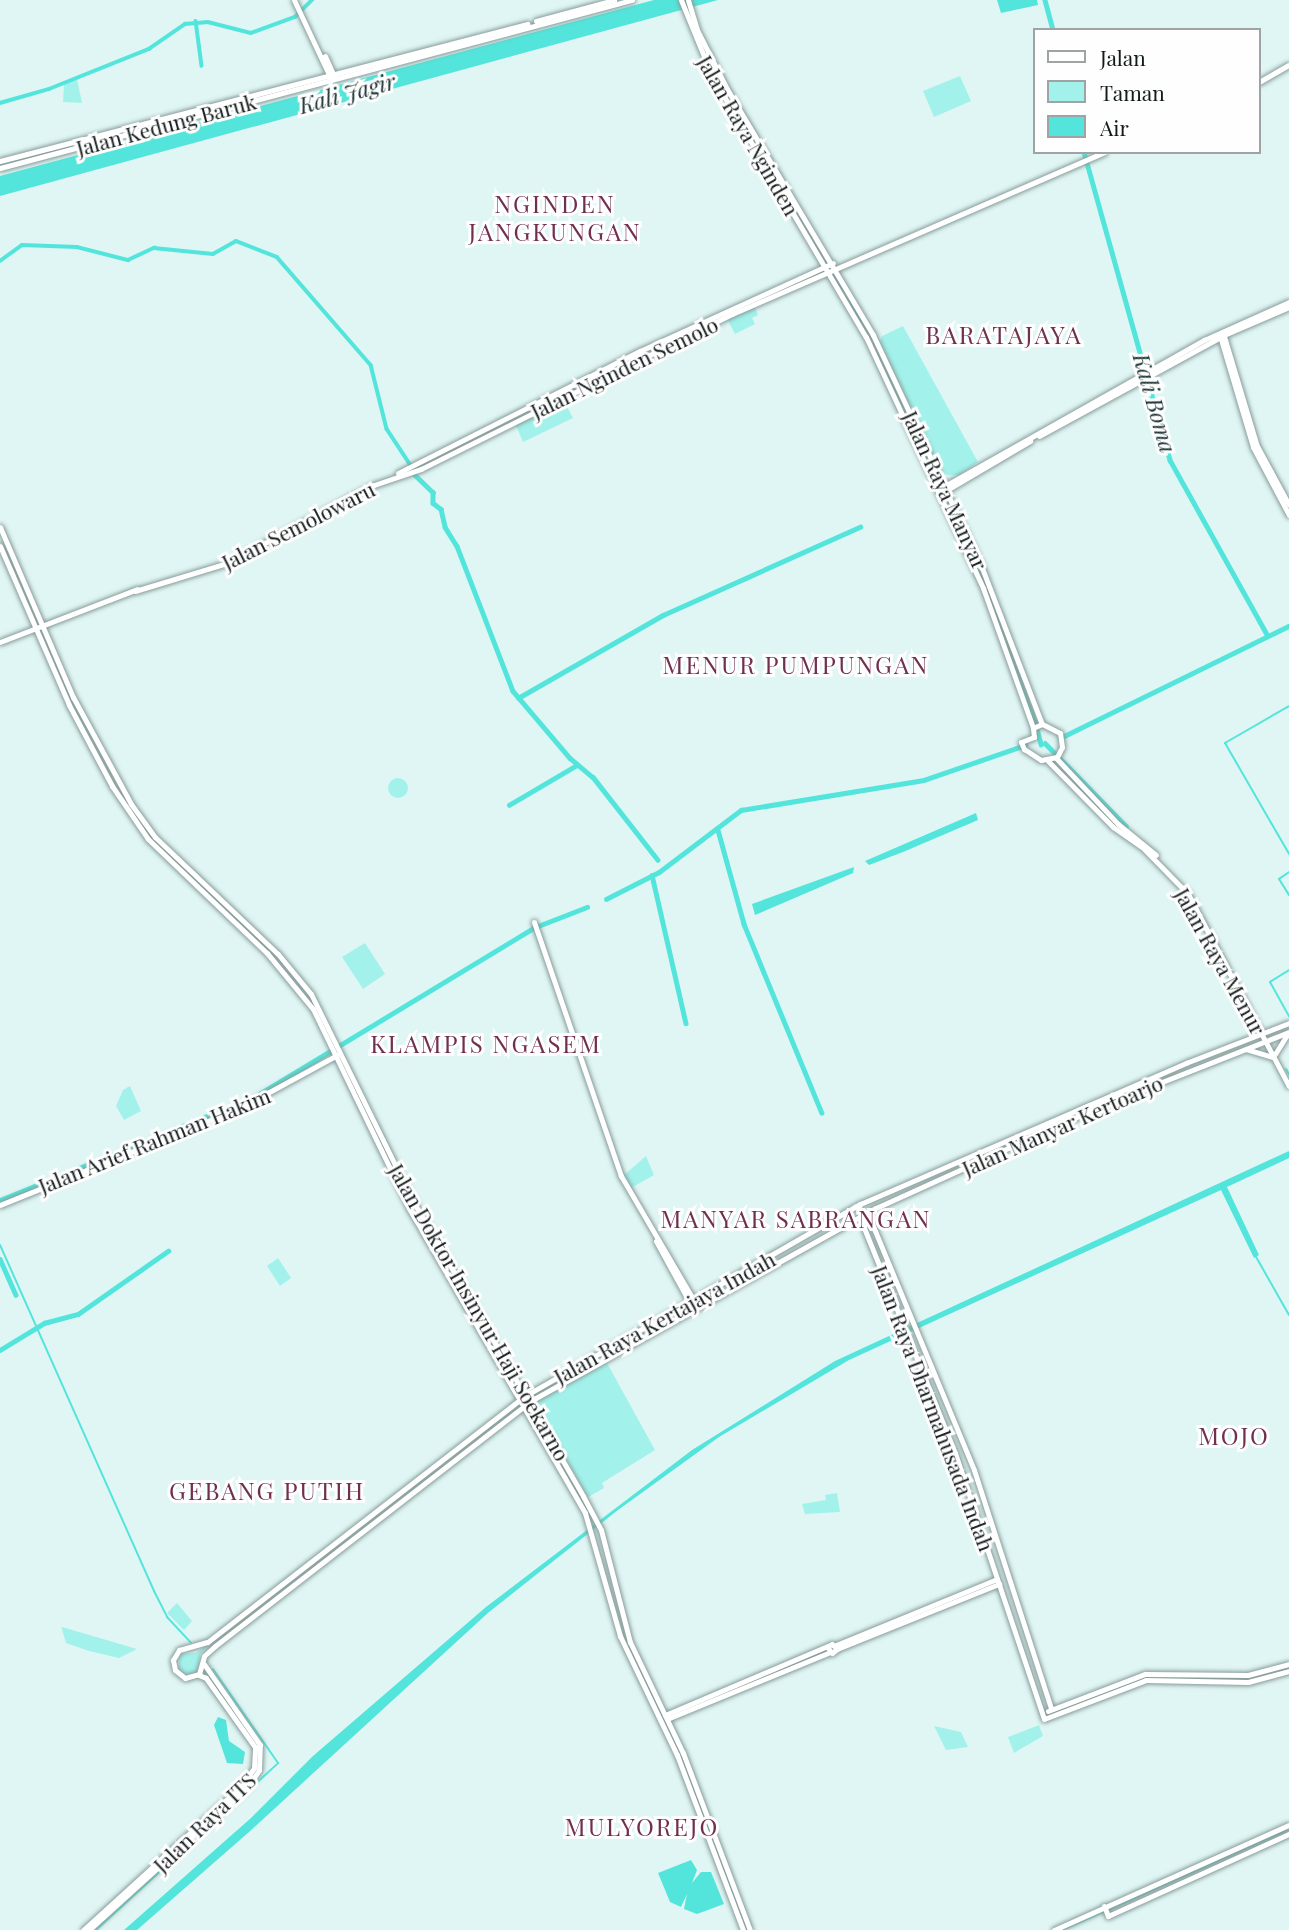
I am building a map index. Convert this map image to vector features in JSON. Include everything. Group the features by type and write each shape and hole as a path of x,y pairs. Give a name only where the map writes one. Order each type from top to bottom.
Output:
{"main road":[{"path":"296,0 333,77"},
{"path":"522,27 614,0"},
{"path":"522,27 632,0"},
{"name":"Jalan Raya Nginden","path":"681,0 684,14 712,76 750,133 831,268"},
{"name":"Jalan Raya Nginden","path":"688,0 701,38 750,133"},
{"name":"Jalan Kedung Baruk","path":"0,161 42,153 522,27"},
{"path":"1261,81 1289,65"},
{"name":"Jalan Kedung Baruk","path":"0,168 42,153"},
{"name":"Jalan Nginden Semolo","path":"412,468 760,298 1099,154"},
{"name":"Jalan Raya Manyar","path":"831,268 935,466 937,481"},
{"name":"Jalan Raya Manyar","path":"852,304 942,490 983,588 1033,728"},
{"path":"942,490 1221,333 1289,304"},
{"path":"1221,333 1264,466 1289,515"},
{"path":"935,466 945,477 958,480"},
{"path":"1264,466 1289,505"},
{"name":"Jalan Semolowaru","path":"35,629 138,590 222,564 412,468"},
{"path":"953,504 958,480"},
{"name":"Jalan Raya Manyar","path":"942,490 953,504 1042,724"},
{"name":"Jalan Doktor Insinyur Haji Soekarno","path":"0,527 96,756 148,839 234,926 247,931"},
{"name":"Jalan Doktor Insinyur Haji Soekarno","path":"0,546 35,629 93,745 102,752 155,836 240,920 298,989 337,1049 394,1170 576,1483 592,1520 620,1636 666,1717 750,1930"},
{"path":"0,642 35,629"},
{"path":"1033,728 1042,724 1061,737 1057,757 1048,761"},
{"name":"Jalan Raya Menur","path":"1033,728 1034,737 1023,747 1033,757 1048,761 1131,834 1189,896 1261,1024 1289,1086"},
{"path":"96,756 102,752"},
{"name":"Jalan Raya Menur","path":"1057,757 1128,841 1137,841"},
{"path":"1128,841 1131,834"},
{"path":"234,926 240,920"},
{"path":"537,925 616,1165 692,1302"},
{"name":"Jalan Raya Menur","path":"1231,970 1264,1032"},
{"name":"Jalan Manyar Kertoarjo","path":"864,1203 1289,1023"},
{"path":"1261,1024 1278,1027"},
{"path":"1241,1049 1274,1055 1289,1033"},
{"name":"Jalan Manyar Kertoarjo","path":"860,1218 1092,1106 1289,1033"},
{"name":"Jalan Arief Rahman Hakim","path":"0,1205 238,1109 337,1049"},
{"name":"Jalan Raya Menur","path":"1274,1055 1289,1079"},
{"path":"952,1165 955,1172"},
{"name":"Jalan Raya Kertajaya Indah","path":"215,1642 216,1636 523,1396 864,1203"},
{"name":"Jalan Raya Dharmahusada Indah","path":"868,1214 965,1449 1051,1710"},
{"name":"Jalan Raya Kertajaya Indah","path":"204,1664 208,1651 215,1642 528,1403 860,1218"},
{"name":"Jalan Raya Dharmahusada Indah","path":"860,1218 955,1453 1043,1716"},
{"path":"776,1254 781,1262"},
{"path":"769,1258 774,1266"},
{"path":"610,1347 614,1355"},
{"path":"601,1353 605,1360"},
{"name":"Jalan Doktor Insinyur Haji Soekarno","path":"528,1403 581,1507 599,1526 627,1634 645,1681 680,1754 743,1930"},
{"path":"955,1453 965,1449"},
{"path":"564,1461 570,1477 566,1479"},
{"path":"422,1474 427,1480"},
{"path":"576,1483 573,1486 581,1507"},
{"path":"318,1556 323,1562"},
{"path":"993,1565 1003,1561"},
{"path":"666,1717 998,1581"},
{"path":"1017,1638 1027,1635"},
{"name":"Jalan Raya Kertajaya Indah","path":"196,1676 181,1676 173,1660 181,1649 215,1642"},
{"path":"196,1676 204,1664"},
{"name":"Jalan Raya ITS","path":"83,1930 203,1824 254,1768 255,1748 204,1664"},
{"path":"1275,1672 1289,1664"},
{"path":"1043,1716 1051,1710 1156,1673 1248,1675 1289,1671"},
{"name":"Jalan Raya ITS","path":"196,1676 204,1676 239,1719"},
{"path":"1043,1716 1126,1683"},
{"path":"1106,1912 1289,1825"},
{"path":"1054,1930 1106,1912 1289,1834"},
{"name":"Jalan Raya ITS","path":"89,1930 144,1877"}],"green space":[{"path":"960,76 971,101 934,117 923,91"},
{"path":"77,79 82,103 63,102 64,84"},
{"path":"754,306 758,315 752,318 755,324 735,334 727,319"},
{"path":"903,326 978,462 959,475 948,475 939,469 880,342 882,336"},
{"path":"563,399 573,418 523,442 515,423"},
{"path":"398,778 405,781 408,788 405,795 398,798 391,795 388,788 391,781"},
{"path":"365,943 385,974 363,989 342,957"},
{"path":"130,1086 141,1111 124,1120 116,1106 123,1090"},
{"path":"646,1156 654,1175 631,1188 624,1175"},
{"path":"278,1258 291,1278 280,1286 267,1266"},
{"path":"607,1363 655,1450 602,1483 604,1488 588,1497 534,1403"},
{"path":"837,1493 840,1512 805,1514 802,1504 826,1500 825,1495"},
{"path":"177,1603 192,1621 184,1630 167,1613"},
{"path":"61,1626 137,1649 119,1658 89,1651 66,1643"},
{"path":"209,1643 200,1655 198,1672 190,1675 179,1671 179,1654 196,1653"},
{"path":"1039,1725 1043,1736 1014,1753 1008,1737"},
{"path":"934,1726 961,1732 968,1747 946,1750"}],"water":[{"name":"Kali Jagir","path":"654,0 718,0 0,196 0,176"},
{"path":"997,0 1037,0 1038,5 1001,13"},
{"path":"976,813 978,820 869,865 865,861"},
{"path":"854,867 853,873 755,915 752,904"},
{"path":"1289,1151 1289,1158 1227,1187 1259,1255 1254,1258 1221,1190 849,1360 719,1437 618,1510 489,1612 249,1832 137,1930 124,1930 251,1818 313,1756 486,1607 692,1450 835,1361"},
{"path":"218,1717 226,1720 229,1741 245,1752 243,1764 227,1763 214,1725"},
{"path":"691,1860 697,1870 692,1883 701,1872 711,1872 724,1904 697,1914 684,1909 687,1894 681,1907 670,1902 658,1873"}],"waterway":[{"path":"0,103 49,89 149,49 185,24 208,22 251,33 295,17 312,0"},
{"name":"Kali Boma","path":"1045,0 1052,28"},
{"path":"196,21 202,66"},
{"name":"Kali Boma","path":"1085,154 1170,460 1268,636"},
{"path":"0,261 22,245 77,247 128,260 154,248 213,254 236,241 277,257 371,365 387,429 410,464"},
{"path":"831,270 843,289"},
{"path":"849,300 972,555 1036,725"},
{"path":"564,392 641,354"},
{"path":"413,473 433,492 433,503 441,509 445,527 457,546 513,691 570,758 593,777 658,860"},
{"path":"518,698 663,615 860,527"},
{"path":"1060,738 1289,626"},
{"path":"1289,706 1225,743 1289,854"},
{"path":"1037,729 1041,744"},
{"path":"1045,743 1126,826"},
{"path":"606,899 659,872 741,810 924,780 1025,745"},
{"path":"509,805 577,765"},
{"path":"718,830 744,924 822,1113"},
{"path":"1289,872 1279,879 1289,895"},
{"path":"652,875 686,1023"},
{"path":"0,1200 256,1096 533,928 587,907"},
{"path":"1289,970 1270,982 1289,1016"},
{"path":"1286,1069 1289,1074"},
{"path":"0,1245 154,1591 167,1617 191,1643"},
{"path":"0,1350 44,1323 78,1314 168,1251"},
{"path":"1255,1255 1289,1315"},
{"path":"0,1259 16,1295"},
{"path":"96,1930 278,1763 213,1669"},
{"path":"1108,1910 1289,1829"},
{"path":"1062,1930 1103,1912"}],"district":[{"name":"NGINDEN JANGKUNGAN","path":"555,218"},
{"name":"BARATAJAYA","path":"1004,335"},
{"name":"MENUR PUMPUNGAN","path":"796,665"},
{"name":"KLAMPIS NGASEM","path":"486,1044"},
{"name":"MANYAR SABRANGAN","path":"796,1219"},
{"name":"MOJO","path":"1234,1436"},
{"name":"GEBANG PUTIH","path":"267,1491"},
{"name":"MULYOREJO","path":"642,1827"}]}
